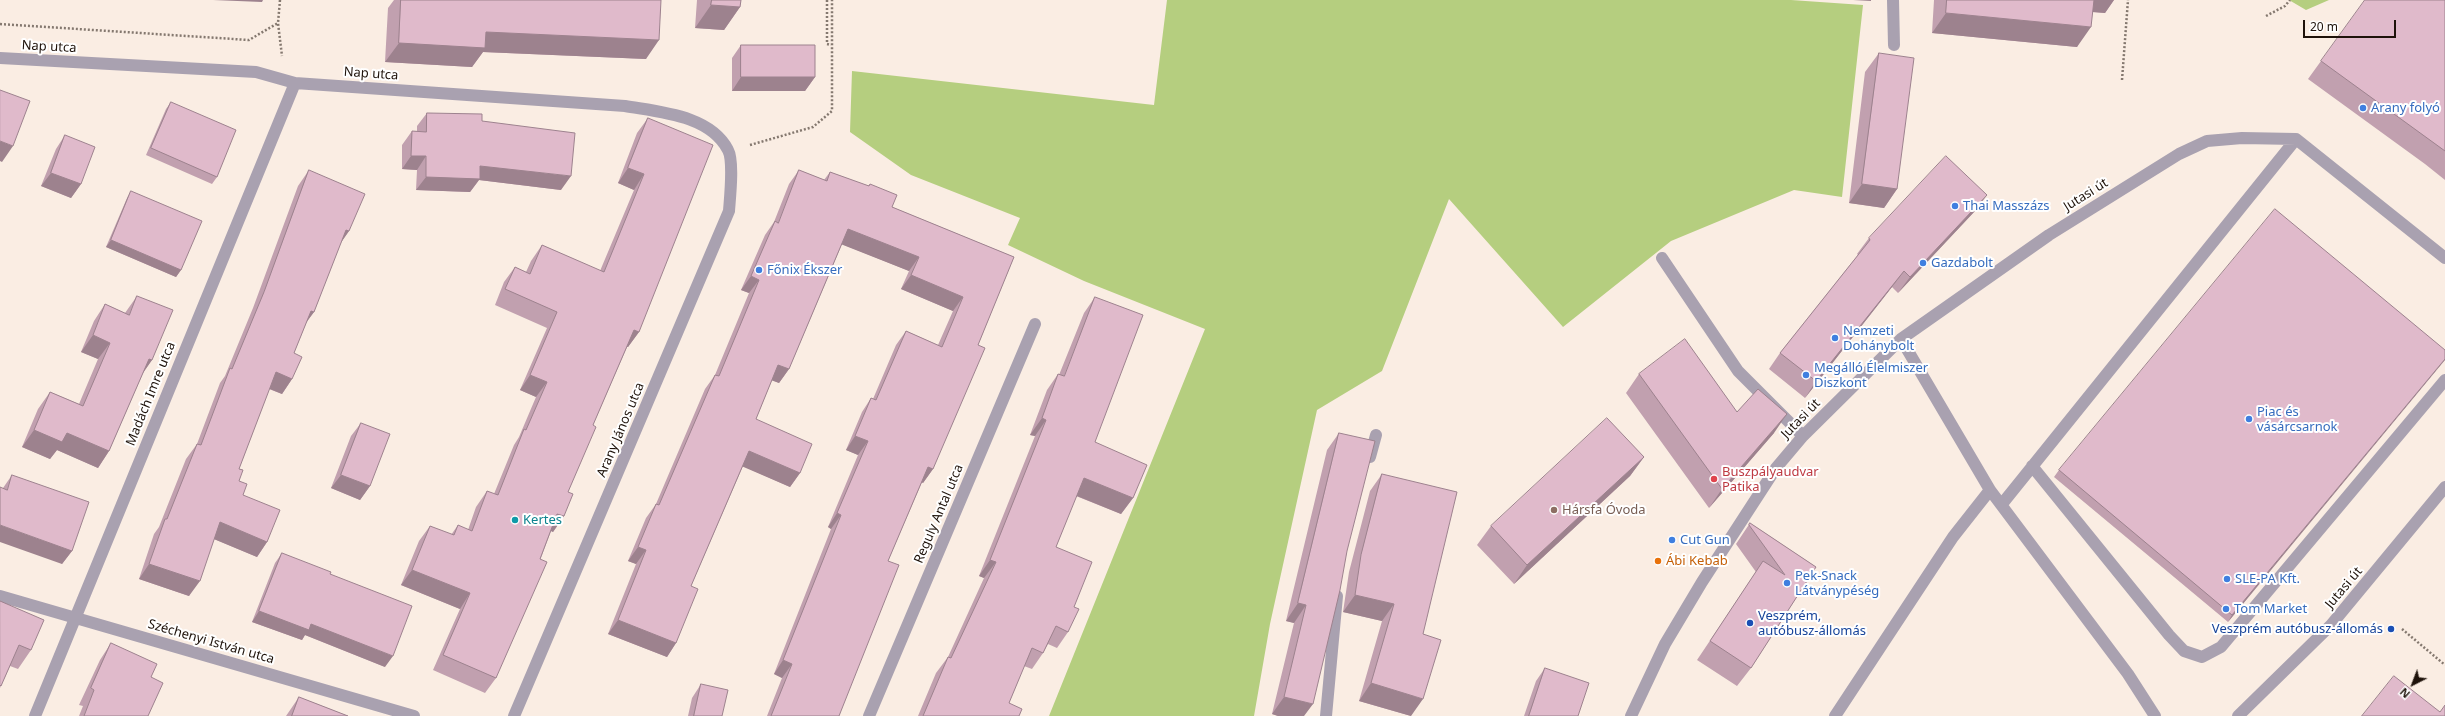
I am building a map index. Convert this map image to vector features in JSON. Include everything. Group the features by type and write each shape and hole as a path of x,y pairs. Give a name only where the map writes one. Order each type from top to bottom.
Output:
{"street":[{"path":"1893,0 1894,45"},
{"name":"Nap utca","path":"0,58 256,72 295,83 625,106 673,115 708,127 728,150"},
{"name":"Madách Imre utca","path":"35,716 74,617 295,83"},
{"name":"Jutasi út","path":"1631,716 1665,644 1698,588 1776,468 1802,436 1902,339 2049,235 2179,154 2207,141 2242,138 2296,139"},
{"path":"2002,504 2296,139 2445,258"},
{"name":"Arany János utca","path":"514,716 730,211 731,177 728,150"},
{"path":"1662,258 1738,371 1802,436"},
{"name":"Reguly Antal utca","path":"869,716 1035,324"},
{"path":"1902,339 1990,490 2002,504 2128,674 2155,716"},
{"path":"2032,466 2169,635 2184,650 2202,656 2221,647 2445,380"},
{"path":"1366,472 1376,435"},
{"name":"Jutasi út","path":"2238,716 2331,625 2445,487"},
{"path":"1835,716 1953,537 1990,490"},
{"path":"1326,716 1339,583"},
{"name":"Széchenyi István utca","path":"0,596 414,716"}],"path":[{"path":"280,0 278,23 283,65 295,83"},
{"path":"827,0 827,44 831,45"},
{"path":"728,150 813,127 832,111 832,0"},
{"path":"2122,80 2128,0"},
{"path":"2266,16 2285,6 2290,0"},
{"path":"0,24 249,40 278,23"},
{"path":"2402,629 2445,665"}],"green space":[{"path":"1167,0 1791,0 1863,5 1842,197 1794,190 1671,241 1563,327 1449,199 1382,371 1317,410 1270,624 1254,716 1049,716 1205,329 1084,281 1008,245 1020,218 911,175 850,132 852,71 1154,105"},
{"path":"2289,0 2329,0 2306,10"}],"building":[{"path":"401,0 661,0 659,40 486,32 485,48 399,43"},
{"path":"712,0 741,0 740,7 711,5"},
{"path":"1947,0 2094,0 2091,27 1946,13"},
{"path":"2365,0 2445,0 2445,151 2321,61"},
{"path":"741,45 815,45 815,77 741,77"},
{"path":"1879,53 1914,58 1897,189 1862,184"},
{"path":"0,90 30,101 13,146 0,141"},
{"path":"171,102 236,130 217,177 151,148"},
{"path":"427,113 482,114 482,121 575,133 571,176 480,166 480,179 426,177 426,156 411,156 412,131 426,132"},
{"path":"648,118 713,145 639,332 634,330 593,425 596,427 568,492 573,494 564,516 557,514 540,559 547,562 496,678 443,655 470,593 412,570 430,526 454,535 458,525 472,531 487,491 498,495 524,429 526,430 547,382 530,375 557,312 505,289 515,267 530,274 542,245 604,272 644,174 628,168"},
{"path":"65,135 95,147 81,184 51,173"},
{"path":"1946,156 1987,195 1910,277 1904,271 1816,381 1780,353 1870,240 1869,238"},
{"path":"309,170 365,194 349,231 346,230 314,312 311,311 294,353 302,357 292,379 276,372 239,469 243,470 239,481 247,484 243,495 280,510 267,542 220,522 200,581 149,564 165,519 167,519 197,444 201,445 230,368 232,369 264,292"},
{"path":"799,170 827,181 830,172 869,186 870,184 897,195 892,207 1014,257 978,345 985,348 933,469 928,467 888,561 899,565 839,716 771,716 792,664 783,660 841,515 837,513 868,441 855,436 871,398 876,400 906,331 942,347 963,297 911,275 919,257 848,229 789,369 778,365 756,419 812,444 800,473 749,451 691,586 698,589 676,643 618,620 646,550 638,547 656,504 659,505 715,375 719,376 759,280 751,276 775,221 778,223"},
{"path":"131,191 202,221 181,270 111,240"},
{"name":"Piac és vásárcsarnok","path":"2275,209 2445,350 2445,359 2232,615 2059,470"},
{"path":"137,296 173,310 152,360 149,359 109,451 67,433 62,442 34,430 50,392 83,406 110,343 93,335 105,304 129,315"},
{"path":"1095,297 1143,315 1095,442 1147,465 1133,498 1084,478 1056,547 1092,562 1074,607 1079,609 1068,632 1056,626 1043,653 1032,648 1009,703 1022,709 1019,716 923,716 948,657 951,658 996,562 990,560 1046,420 1042,418 1058,374 1064,376"},
{"path":"1685,339 1737,412 1758,389 1787,414 1722,489 1639,374"},
{"name":"Hársfa Óvoda","path":"1607,418 1644,457 1527,565 1491,526"},
{"path":"361,423 390,434 370,486 341,475"},
{"path":"1339,433 1375,441 1347,551 1340,590 1313,704 1284,697 1306,605 1298,603"},
{"path":"1382,474 1457,492 1423,634 1441,640 1423,699 1371,683 1394,604 1355,595 1361,555"},
{"path":"12,475 89,502 72,551 0,525 0,487 7,490"},
{"name":"Veszprém, autóbusz-állomás","path":"1750,523 1816,567 1751,668 1710,641 1763,561 1785,575 1749,525"},
{"path":"282,553 331,572 330,574 412,606 393,656 311,624 309,630 259,611"},
{"path":"0,601 44,620 31,650 19,645 1,686 0,685"},
{"path":"111,643 157,664 151,677 163,683 148,716 84,716 94,690 91,688"},
{"path":"1545,668 1589,683 1578,716 1529,716"},
{"path":"2394,676 2440,712 2445,705 2445,716 2362,716"},
{"path":"701,684 728,690 722,716 694,716"},
{"path":"299,697 348,716 292,716"}],"place":[{"name":"Arany folyó","path":"2363,108"},
{"name":"Thai Masszázs","path":"1955,206"},
{"name":"Gazdabolt","path":"1923,263"},
{"name":"Főnix Ékszer","path":"759,270"},
{"name":"Nemzeti Dohánybolt","path":"1835,338"},
{"name":"Megálló Élelmiszer Diszkont","path":"1806,375"},
{"name":"Piac és vásárcsarnok","path":"2249,419"},
{"name":"Buszpályaudvar Patika","path":"1714,479"},
{"name":"Hársfa Óvoda","path":"1554,510"},
{"name":"Kertes","path":"515,520"},
{"name":"Cut Gun","path":"1672,540"},
{"name":"Ábi Kebab","path":"1658,561"},
{"name":"SLE-PA Kft.","path":"2227,579"},
{"name":"Pek-Snack Látványpéség","path":"1787,583"},
{"name":"Tom Market","path":"2226,609"},
{"name":"Veszprém, autóbusz-állomás","path":"1750,623"},
{"name":"Veszprém autóbusz-állomás","path":"2391,629"}]}
